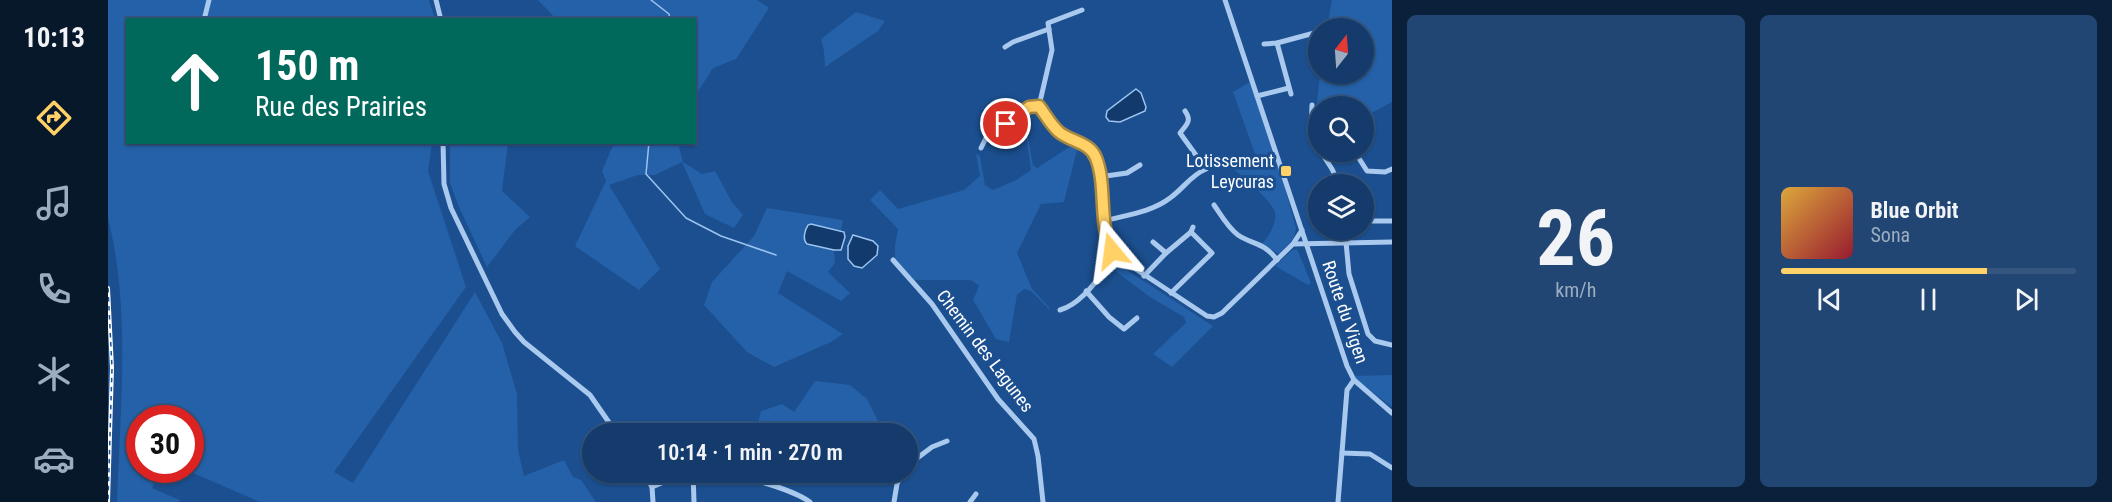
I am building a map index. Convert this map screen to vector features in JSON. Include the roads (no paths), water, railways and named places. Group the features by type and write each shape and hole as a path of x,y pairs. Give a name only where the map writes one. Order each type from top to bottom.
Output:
{"street":[{"path":"204,18 209,0"},
{"path":"436,0 440,18"},
{"name":"Route du Vigen","path":"1225,0 1347,366 1354,380 1392,413"},
{"path":"1039,106 1052,50 1048,23 1082,10"},
{"path":"1005,47 1049,29"},
{"path":"1264,45 1308,35"},
{"path":"1257,96 1290,91 1277,43"},
{"path":"1039,106 1059,132 1081,142 1095,155 1104,221 1109,244 1116,256 1207,316 1214,317 1222,313 1293,244 1302,230"},
{"path":"981,148 986,138 1029,107 1039,106"},
{"path":"1104,221 1157,207 1171,198 1197,173 1206,169 1180,133 1190,117 1185,111"},
{"path":"443,144 444,184 451,208 502,314 524,342 591,395 610,423"},
{"path":"1361,162 1367,171 1385,172 1392,169"},
{"path":"1099,177 1127,173 1140,165"},
{"path":"1214,206 1236,233 1261,244 1276,260"},
{"path":"1374,221 1392,221"},
{"path":"1144,276 1192,229 1212,253 1171,293"},
{"path":"1153,242 1166,254"},
{"path":"1347,242 1348,274 1368,334 1375,341 1392,345"},
{"path":"1293,244 1392,242"},
{"path":"1060,310 1069,308 1116,256"},
{"name":"Chemin des Lagunes","path":"893,260 932,304 998,399 1034,439 1043,502"},
{"path":"1086,291 1109,317 1124,329 1137,318"},
{"path":"1338,502 1347,390 1354,380"},
{"path":"918,458 932,447 947,441"},
{"path":"1342,453 1370,454 1392,468"},
{"path":"650,483 652,488 652,502"},
{"path":"652,488 663,483"},
{"path":"693,483 694,502"},
{"path":"760,483 810,502"},
{"path":"894,502 898,483"},
{"path":"970,502 976,494"}],"waterway":[{"path":"651,0 669,14 670,18"},
{"path":"649,144 646,174 686,218 721,236 776,255"}],"railway":[{"path":"108,288 112,368 108,502"}],"place":[{"name":"Lotissement Leycuras","path":"1286,171"}]}
